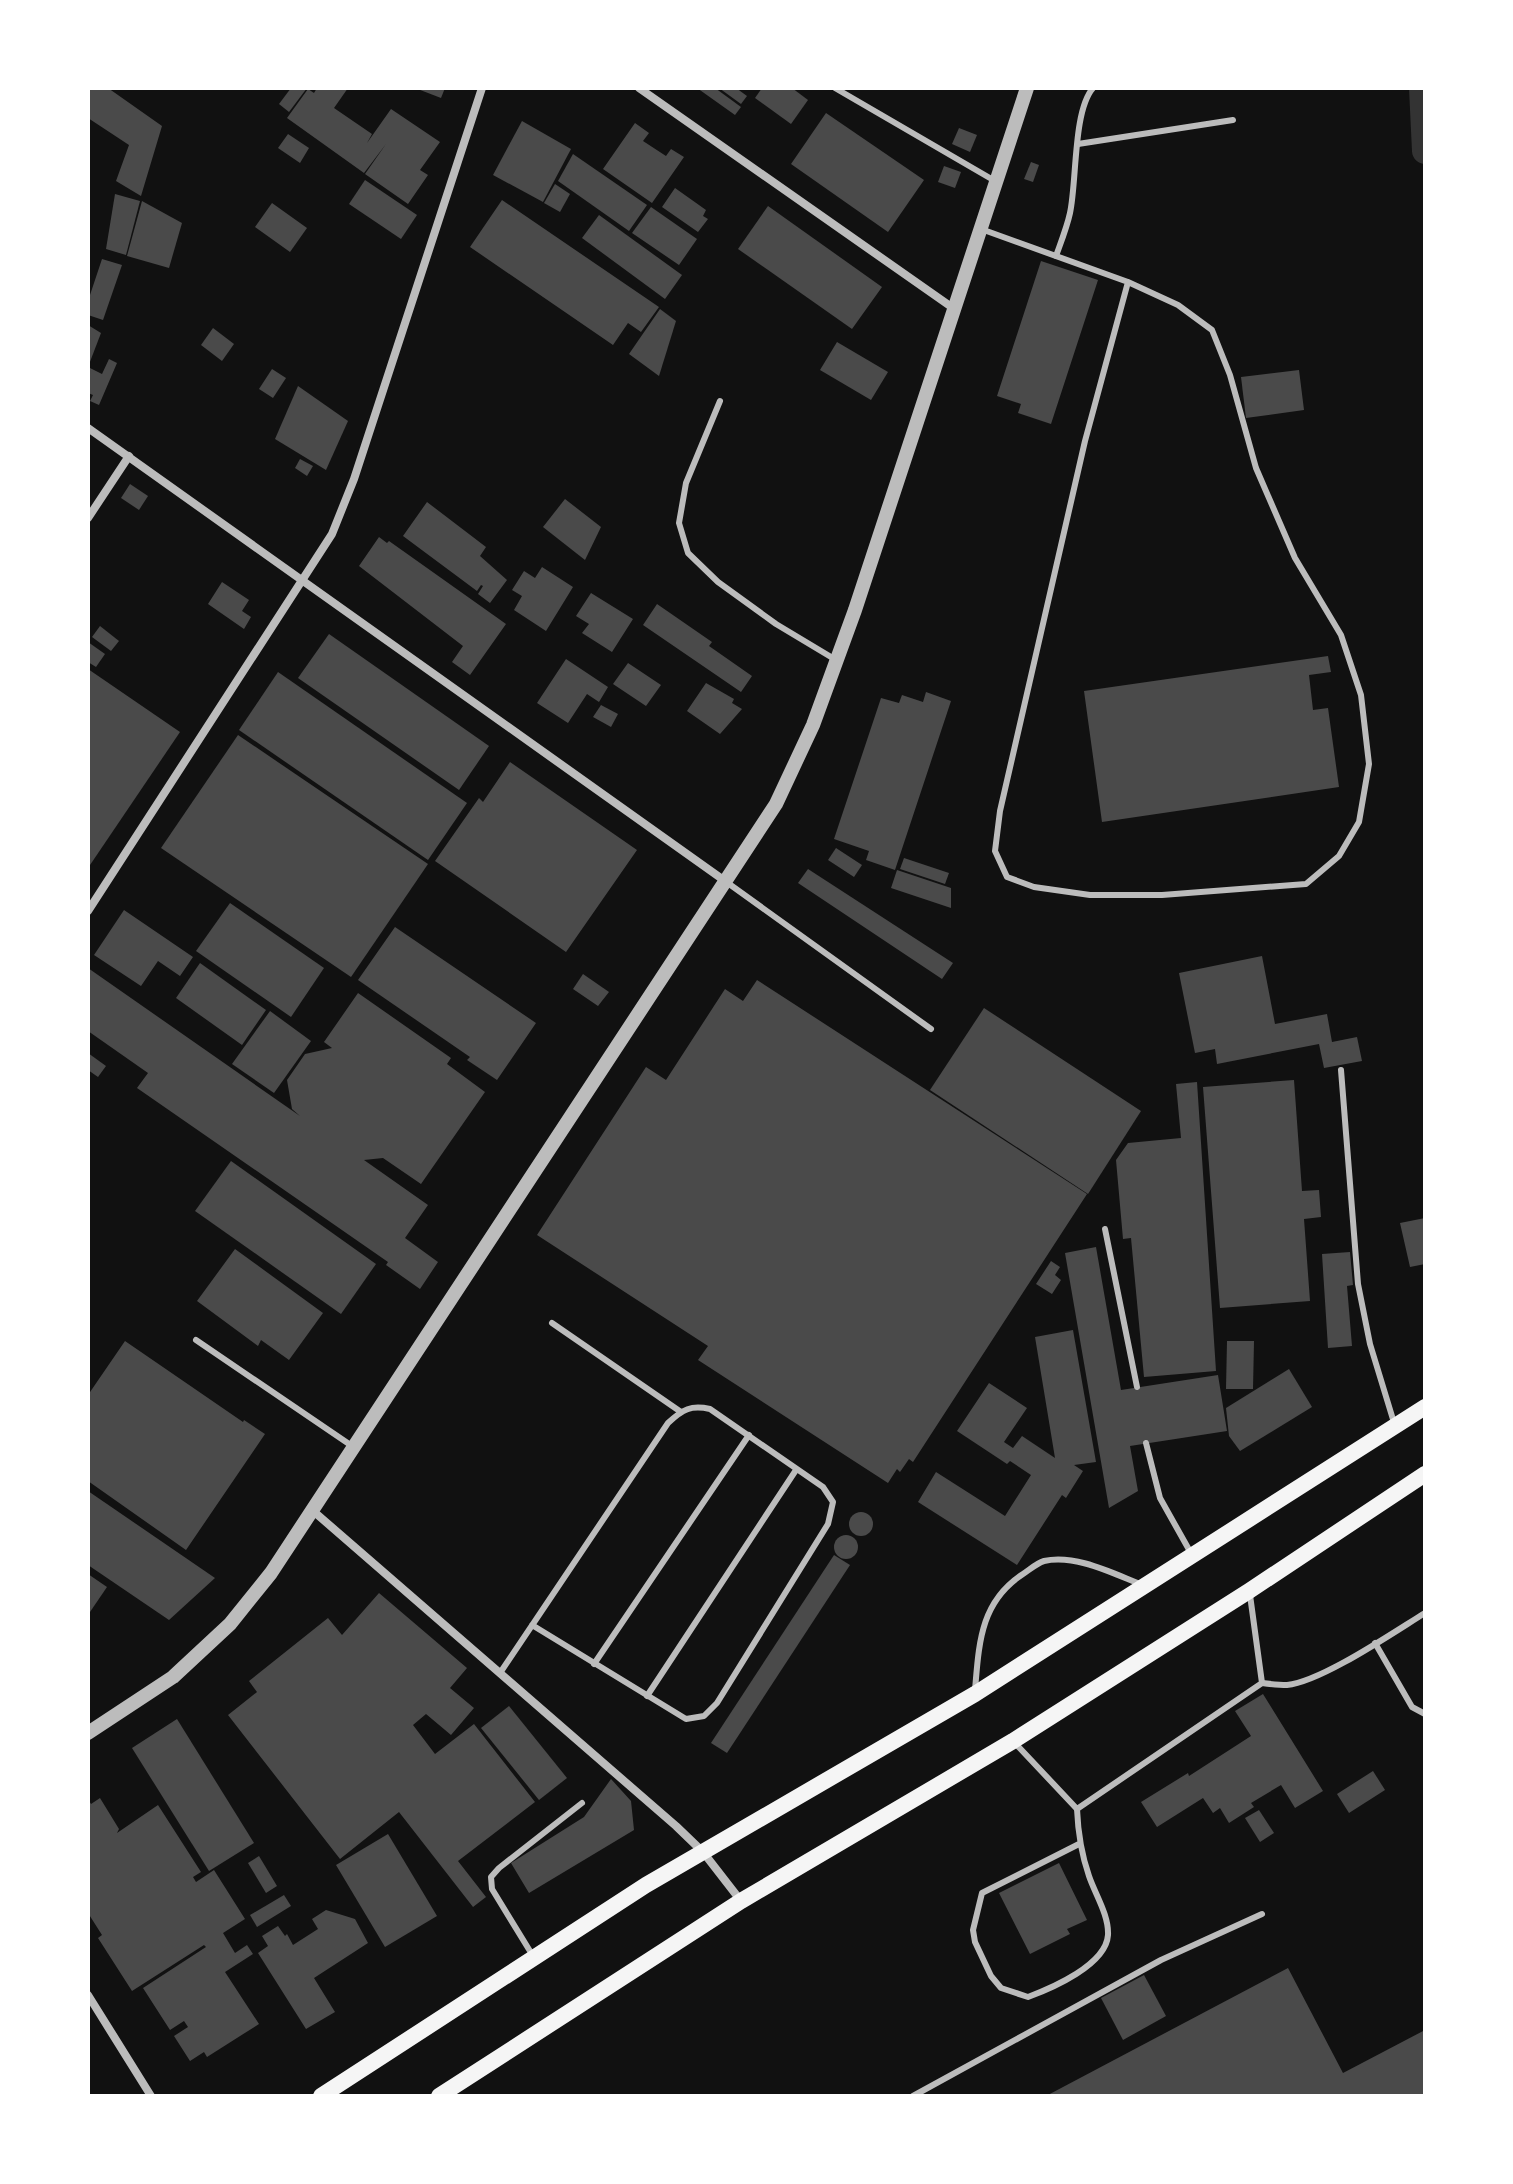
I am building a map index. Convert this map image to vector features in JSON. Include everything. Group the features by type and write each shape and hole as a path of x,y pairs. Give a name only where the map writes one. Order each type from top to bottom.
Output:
{"main road":[{"path":"321,2096 533,1956 703,1852 975,1694 1425,1407"},
{"path":"439,2096 741,1901 1013,1741 1249,1591 1425,1474"}],"street":[{"path":"88,911 332,534 354,479 482,88"},
{"path":"639,88 953,308"},
{"path":"88,1733 173,1677 230,1624 271,1573 776,804 813,725 836,660 1027,88"},
{"path":"88,428 725,881"},
{"path":"88,518 129,456"},
{"path":"312,1510 676,1826 703,1852 741,1901"},
{"path":"88,1995 151,2096"}],"lane":[{"path":"835,88 996,182"},
{"path":"1056,256 1070,214 1086,96 1093,88"},
{"path":"1078,144 1233,120"},
{"path":"981,229 1128,282 1178,305 1212,330 1230,375 1256,468 1295,558 1341,635 1361,695 1369,764 1359,822 1339,856 1306,884 1162,895 1090,895 1034,887 1007,877 995,851 1000,811 1085,441 1128,282"},
{"path":"720,401 686,483 679,523 688,553 718,582 776,624 836,660"},
{"path":"725,881 931,1029"},
{"path":"1341,1070 1358,1284 1370,1344 1395,1426"},
{"path":"1105,1229 1137,1387"},
{"path":"552,1323 681,1412"},
{"path":"196,1340 354,1447"},
{"path":"500,1673 532,1625 668,1423 681,1412 693,1406 710,1409 823,1487 833,1502 828,1524 717,1703 704,1716 686,1719 532,1625"},
{"path":"594,1664 749,1435"},
{"path":"1146,1443 1160,1498 1192,1555"},
{"path":"647,1696 796,1470"},
{"path":"975,1694 979,1643 988,1610 1011,1582 1042,1561 1066,1561 1095,1567 1144,1586"},
{"path":"1249,1591 1262,1683"},
{"path":"1077,1809 1262,1683 1287,1685 1301,1682 1425,1613"},
{"path":"1375,1643 1412,1707 1425,1714"},
{"path":"1013,1741 1077,1809 1079,1844 1106,1919 1108,1935 1096,1960 1053,1987 1028,1997 1001,1988 991,1976 975,1942 973,1930 982,1893 1079,1844"},
{"path":"533,1956 492,1889 491,1877 582,1803"},
{"path":"913,2096 1161,1960 1262,1914"}],"building":[{"path":"88,88 108,88 162,126 141,196 116,181 129,145 88,118"},
{"path":"291,88 307,88 289,112 279,104"},
{"path":"317,88 348,88 334,108 372,134 367,143 391,109 440,142 420,170 428,175 408,204 365,174 386,144 364,173 287,118 308,89 314,93"},
{"path":"415,88 445,88 441,98"},
{"path":"697,88 715,88 741,107 735,115"},
{"path":"719,88 736,88 747,96 741,104"},
{"path":"762,88 792,88 808,100 791,124 755,98"},
{"path":"826,113 924,180 888,232 791,164"},
{"path":"522,121 571,149 543,202 493,175"},
{"path":"635,123 649,133 643,141 666,156 671,149 684,157 652,203 603,169"},
{"path":"959,128 977,135 970,152 952,144"},
{"path":"288,134 309,148 300,163 278,148"},
{"path":"573,154 647,205 629,231 558,181"},
{"path":"1031,162 1039,165 1033,182 1024,179"},
{"path":"944,166 961,172 955,188 938,182"},
{"path":"365,180 417,215 401,239 349,204"},
{"path":"555,184 570,194 560,212 544,203"},
{"path":"675,188 706,210 703,216 708,219 698,232 662,207"},
{"path":"115,194 140,201 126,255 106,249"},
{"path":"502,200 659,307 641,332 628,323 613,345 470,247"},
{"path":"142,201 182,223 169,268 127,256"},
{"path":"272,203 307,228 290,252 255,227"},
{"path":"768,206 882,287 852,329 738,249"},
{"path":"651,207 697,239 679,265 632,233"},
{"path":"599,215 682,275 665,299 582,238"},
{"path":"102,259 122,265 103,320 88,315 88,301"},
{"path":"1041,261 1098,280 1051,424 1018,413 1021,404 997,396"},
{"path":"660,309 676,321 659,376 629,354"},
{"path":"88,325 101,333 88,367"},
{"path":"213,328 234,344 222,361 201,345"},
{"path":"837,342 888,372 871,400 820,370"},
{"path":"109,359 117,363 99,405 90,401 93,395 88,393 88,374 90,368 102,374"},
{"path":"272,369 286,378 273,398 259,389"},
{"path":"1299,370 1304,410 1246,418 1241,377"},
{"path":"298,386 348,421 326,470 275,439"},
{"path":"300,459 313,466 307,476 295,468"},
{"path":"130,484 148,496 139,510 121,498"},
{"path":"565,499 601,527 585,560 543,527"},
{"path":"427,502 486,547 480,556 507,580 490,603 478,594 483,586 477,591 403,536"},
{"path":"379,537 506,624 470,675 452,662 463,646 359,566"},
{"path":"542,567 573,587 546,631 514,610 522,596 512,590 524,571 535,578"},
{"path":"222,582 249,600 242,611 251,617 244,629 208,604"},
{"path":"591,593 633,619 612,652 582,633 589,624 576,616"},
{"path":"657,604 712,642 709,646 752,676 741,692 643,625"},
{"path":"100,626 119,641 111,651 92,637"},
{"path":"329,634 489,746 459,790 298,678"},
{"path":"88,642 105,654 96,667 88,662"},
{"path":"1328,656 1331,672 1309,675 1313,710 1328,708 1339,787 1102,822 1084,691"},
{"path":"566,659 608,687 599,702 587,694 568,723 537,703"},
{"path":"628,663 661,685 646,706 613,684"},
{"path":"88,669 180,732 88,868"},
{"path":"278,672 467,803 428,860 239,730"},
{"path":"706,683 734,699 732,703 742,709 720,734 687,711"},
{"path":"926,692 951,701 895,870 866,860 869,851 834,839 881,698 899,703 902,695 923,702"},
{"path":"601,705 618,714 611,727 593,717"},
{"path":"238,735 428,864 351,977 161,848"},
{"path":"510,762 637,850 566,952 435,861 479,798 483,802"},
{"path":"836,848 862,865 854,877 828,860"},
{"path":"904,858 949,873 945,884 900,869"},
{"path":"808,869 953,963 942,979 798,883"},
{"path":"897,870 951,888 951,908 891,888"},
{"path":"230,903 324,968 291,1017 196,951"},
{"path":"124,910 193,957 180,976 158,961 141,986 94,955"},
{"path":"395,927 536,1023 497,1080 467,1060 470,1057 358,980"},
{"path":"1262,956 1275,1024 1327,1014 1332,1042 1357,1037 1362,1061 1324,1068 1319,1044 1217,1064 1215,1049 1195,1053 1179,973"},
{"path":"200,963 266,1010 242,1045 176,998"},
{"path":"88,968 300,1116 292,1109 287,1080 305,1054 332,1048 324,1042 358,993 451,1058 447,1064 485,1092 421,1184 383,1158 364,1160 428,1205 405,1238 438,1262 420,1289 386,1265 388,1262 137,1088 148,1073 88,1031"},
{"path":"583,974 609,992 598,1006 573,989"},
{"path":"757,980 1087,1194 913,1462 909,1459 900,1472 897,1469 888,1483 698,1360 708,1346 537,1235 646,1067 666,1080 725,989 743,1001"},
{"path":"984,1008 1141,1111 1088,1194 930,1090"},
{"path":"270,1011 311,1041 274,1093 232,1064"},
{"path":"88,1053 106,1066 98,1077 88,1070"},
{"path":"1294,1080 1302,1191 1319,1190 1321,1217 1304,1219 1310,1301 1220,1308 1203,1087"},
{"path":"1197,1082 1216,1371 1144,1377 1131,1238 1123,1239 1116,1160 1128,1143 1181,1138 1176,1084"},
{"path":"231,1161 376,1264 341,1314 195,1211"},
{"path":"1425,1218 1425,1264 1410,1267 1400,1223"},
{"path":"1096,1247 1121,1390 1218,1375 1227,1431 1130,1446 1138,1491 1109,1508 1065,1253"},
{"path":"235,1249 323,1313 289,1360 261,1340 258,1346 197,1301"},
{"path":"1350,1252 1353,1285 1347,1286 1352,1346 1328,1348 1322,1254"},
{"path":"1051,1261 1060,1267 1055,1275 1061,1280 1052,1294 1036,1284"},
{"path":"1073,1330 1096,1462 1074,1465 1083,1471 1066,1498 1062,1495 1017,1565 918,1502 936,1472 1005,1516 1031,1475 1010,1461 1007,1464 957,1431 989,1383 1027,1408 1004,1442 1013,1448 1022,1436 1055,1458 1035,1337"},
{"path":"125,1341 265,1434 186,1550 88,1481 88,1395"},
{"path":"1227,1341 1254,1341 1253,1389 1226,1389"},
{"path":"1289,1369 1312,1407 1240,1451 1229,1436 1226,1408"},
{"path":"88,1491 215,1578 169,1620 88,1565"},
{"path":"861,1512 872,1519 873,1524 866,1535 861,1536 850,1529 849,1524 856,1513"},
{"path":"841,1535 851,1535 858,1542 858,1552 851,1559 841,1559 834,1552 834,1542"},
{"path":"834,1555 850,1565 727,1753 711,1743"},
{"path":"88,1574 107,1587 90,1612 88,1611"},
{"path":"379,1593 467,1668 450,1688 474,1708 451,1735 426,1714 413,1725 435,1754 474,1724 535,1802 458,1861 486,1897 473,1907 399,1812 340,1859 228,1715 257,1692 249,1681 328,1618 342,1635"},
{"path":"1263,1694 1323,1791 1295,1808 1281,1785 1251,1803 1254,1807 1229,1823 1220,1808 1213,1813 1203,1798 1157,1827 1141,1802 1188,1773 1189,1776 1251,1736 1235,1711"},
{"path":"509,1706 567,1778 539,1800 481,1728"},
{"path":"177,1719 254,1843 209,1871 132,1748"},
{"path":"1373,1771 1385,1790 1349,1813 1337,1794"},
{"path":"611,1779 631,1801 634,1830 529,1893 511,1863 584,1817"},
{"path":"100,1798 119,1829 117,1833 158,1805 201,1872 193,1877 196,1882 214,1870 245,1919 223,1933 235,1953 247,1945 253,1954 225,1972 259,2024 207,2057 204,2052 190,2061 174,2036 188,2027 184,2021 170,2030 143,1988 206,1947 204,1945 132,1991 98,1938 102,1935 88,1913 88,1799 91,1804"},
{"path":"1259,1810 1274,1833 1260,1842 1245,1818"},
{"path":"388,1834 437,1916 385,1947 336,1865"},
{"path":"259,1856 277,1886 266,1893 248,1863"},
{"path":"1059,1863 1087,1920 1067,1929 1070,1934 1030,1954 999,1893"},
{"path":"284,1895 291,1906 257,1927 250,1915"},
{"path":"326,1910 355,1919 368,1943 314,1978 335,2012 306,2029 258,1953 268,1946 262,1936 278,1926 293,1945 318,1929 312,1919"},
{"path":"1288,1968 1343,2073 1425,2030 1425,2096 1046,2096"},
{"path":"1144,1975 1166,2016 1123,2040 1101,1998"}],"waterway":[{"path":"1422,88 1425,151"}]}
